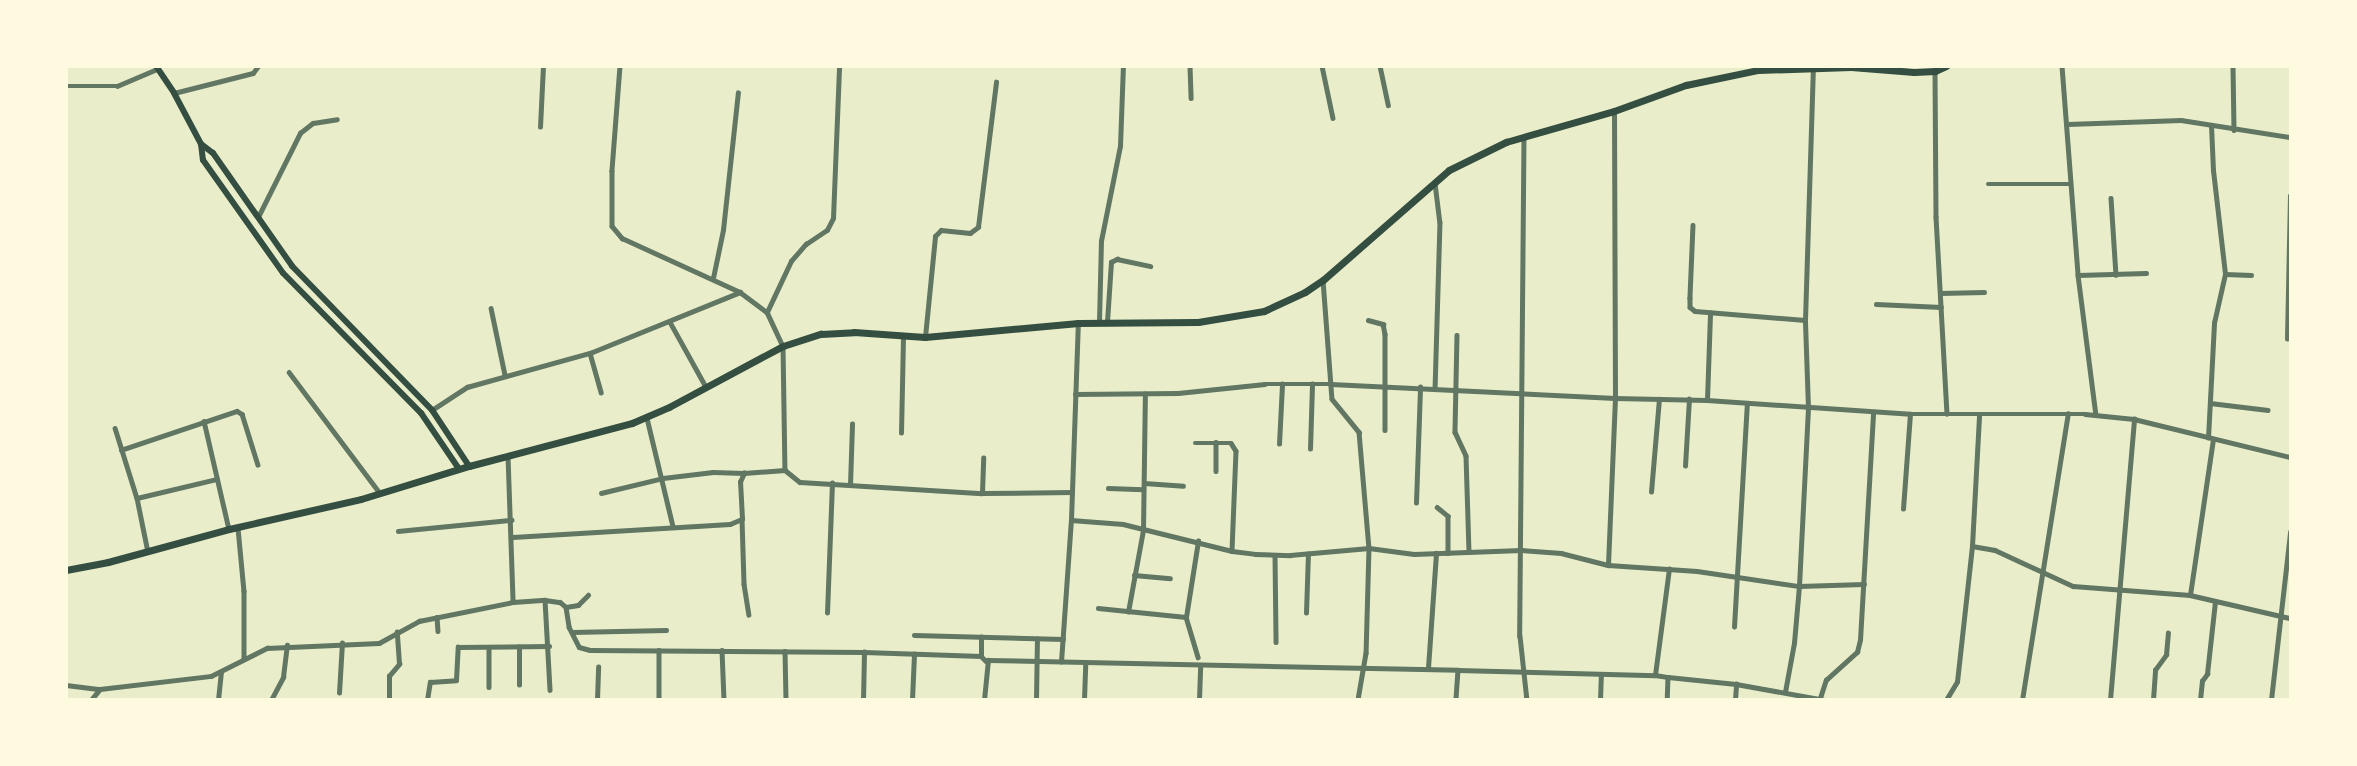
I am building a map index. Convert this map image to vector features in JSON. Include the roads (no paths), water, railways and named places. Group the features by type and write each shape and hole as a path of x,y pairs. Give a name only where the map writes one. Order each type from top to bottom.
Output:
{"main road":[{"path":"66,570 380,494 469,466 647,418 783,346 821,334 843,331 925,337 1078,323 1198,322 1264,311 1305,292 1323,279 1457,165 1524,137 1614,111 1715,77 1758,70 1813,68 1935,71 1946,66"},
{"path":"156,68 174,93 201,145 204,160 283,273 421,413 459,469"},
{"path":"201,145 213,153 315,293 432,410 469,466"}],"street":[{"path":"174,93 253,73 258,66"},
{"path":"540,127 543,66"},
{"path":"621,66 612,171 612,226 622,238 713,278 740,292 767,312 783,346 785,470"},
{"path":"767,312 792,261 806,244 827,230 834,218 839,66"},
{"path":"1103,323 1101,241 1120,146 1123,66"},
{"path":"1190,66 1191,98"},
{"path":"1322,66 1333,118"},
{"path":"1380,66 1388,105"},
{"path":"2062,66 2078,275 2096,415"},
{"path":"2233,66 2234,130"},
{"path":"66,86 117,86 156,68"},
{"path":"1785,692 1800,586 1808,408 1805,320 1813,68"},
{"path":"1935,71 1940,293 1947,414"},
{"path":"925,337 935,236 941,230 970,233 978,227 996,82"},
{"path":"713,278 723,230 738,93"},
{"path":"1608,565 1615,398 1614,111"},
{"path":"258,217 300,133 313,123 337,119"},
{"path":"2068,124 2180,120 2211,127 2291,137"},
{"path":"2190,595 2211,439 2214,323 2225,274 2213,171 2211,127"},
{"path":"1524,137 1520,636 1527,699"},
{"path":"1435,181 1440,222 1435,388"},
{"path":"1988,184 2071,184"},
{"path":"2287,339 2291,196"},
{"path":"2111,198 2116,275"},
{"path":"1693,225 1690,307 1695,311 1710,313 1805,320"},
{"path":"1103,323 1111,262 1118,258 1150,266"},
{"path":"2078,275 2146,273"},
{"path":"2225,274 2251,275"},
{"path":"1323,279 1333,403 1359,432 1369,548 1366,653 1358,699"},
{"path":"432,410 456,392 505,375 590,353 740,292"},
{"path":"1940,293 1984,292"},
{"path":"1877,304 1941,307"},
{"path":"491,308 505,375"},
{"path":"1707,400 1710,313"},
{"path":"1368,320 1383,324 1386,345 1385,430"},
{"path":"670,322 706,387"},
{"path":"1060,663 1072,520 1078,323"},
{"path":"1457,335 1455,436 1466,456 1469,552"},
{"path":"901,433 903,336"},
{"path":"590,353 601,392"},
{"path":"289,372 380,494"},
{"path":"1075,394 1145,394 1282,384 1331,384 1689,399 1910,414 2096,415 2134,419 2291,457"},
{"path":"1279,444 1282,384"},
{"path":"1310,449 1312,384"},
{"path":"1416,503 1420,387"},
{"path":"1128,612 1143,530 1145,394"},
{"path":"1651,492 1659,399"},
{"path":"1685,466 1689,399"},
{"path":"2210,403 2267,410"},
{"path":"1734,627 1747,404"},
{"path":"121,450 239,411 258,465"},
{"path":"566,607 579,647 586,649 864,652 981,656 986,661 1085,664 1428,668 1655,675 1736,684 1822,699 1828,677 1857,652 1864,584 1873,412"},
{"path":"1903,509 1910,414"},
{"path":"2022,699 2068,414"},
{"path":"1946,699 1957,682 1972,546 1979,415"},
{"path":"647,418 673,526"},
{"path":"2110,699 2134,419"},
{"path":"205,421 229,529"},
{"path":"850,485 852,424"},
{"path":"115,429 137,498 148,552"},
{"path":"1216,442 1216,471"},
{"path":"1195,443 1231,443 1236,451 1232,551"},
{"path":"508,456 513,537 513,602"},
{"path":"982,493 983,458"},
{"path":"601,493 663,478 785,470 800,482 982,493 1072,492"},
{"path":"744,473 740,482 744,584 749,615"},
{"path":"137,498 217,479"},
{"path":"827,613 832,483"},
{"path":"1108,488 1183,486"},
{"path":"1437,507 1448,516 1448,553"},
{"path":"513,537 673,526 721,526 742,519"},
{"path":"398,531 511,520"},
{"path":"1072,520 1123,524 1232,551 1275,555 1369,548 1414,555 1521,550 1561,553 1608,565 1669,569 1800,586 1864,584"},
{"path":"238,527 244,591 244,659"},
{"path":"2271,699 2283,617 2291,532"},
{"path":"1198,541 1186,617 1198,657"},
{"path":"1972,546 1995,550 2042,575 2073,586 2190,595 2291,618"},
{"path":"1428,668 1436,553"},
{"path":"1306,613 1308,554"},
{"path":"1275,555 1276,642"},
{"path":"1655,675 1669,569"},
{"path":"1134,575 1170,578"},
{"path":"66,685 100,689 221,673 267,648 287,645 379,643 419,621 513,602 556,601 566,607 578,605 588,595"},
{"path":"545,600 550,690"},
{"path":"2200,699 2202,681 2207,674 2215,602"},
{"path":"1098,608 1186,617"},
{"path":"437,617 438,631"},
{"path":"572,632 666,630"},
{"path":"389,699 389,676 399,664 397,632"},
{"path":"2153,699 2155,670 2166,655 2168,633"},
{"path":"914,635 1063,639"},
{"path":"981,637 981,656"},
{"path":"1036,699 1037,639"},
{"path":"339,693 342,643"},
{"path":"271,699 285,673 287,645"},
{"path":"519,646 519,685"},
{"path":"427,699 430,682 456,680 458,648 549,646"},
{"path":"489,648 489,687"},
{"path":"659,650 659,699"},
{"path":"722,650 724,699"},
{"path":"785,652 786,699"},
{"path":"863,699 864,652"},
{"path":"912,699 915,654"},
{"path":"984,699 986,661"},
{"path":"1084,699 1085,664"},
{"path":"597,699 598,667"},
{"path":"1199,699 1200,667"},
{"path":"1456,699 1458,670"},
{"path":"218,699 221,673"},
{"path":"1600,699 1601,675"},
{"path":"1667,699 1668,677"},
{"path":"1735,699 1736,684"},
{"path":"91,699 100,689"}]}
